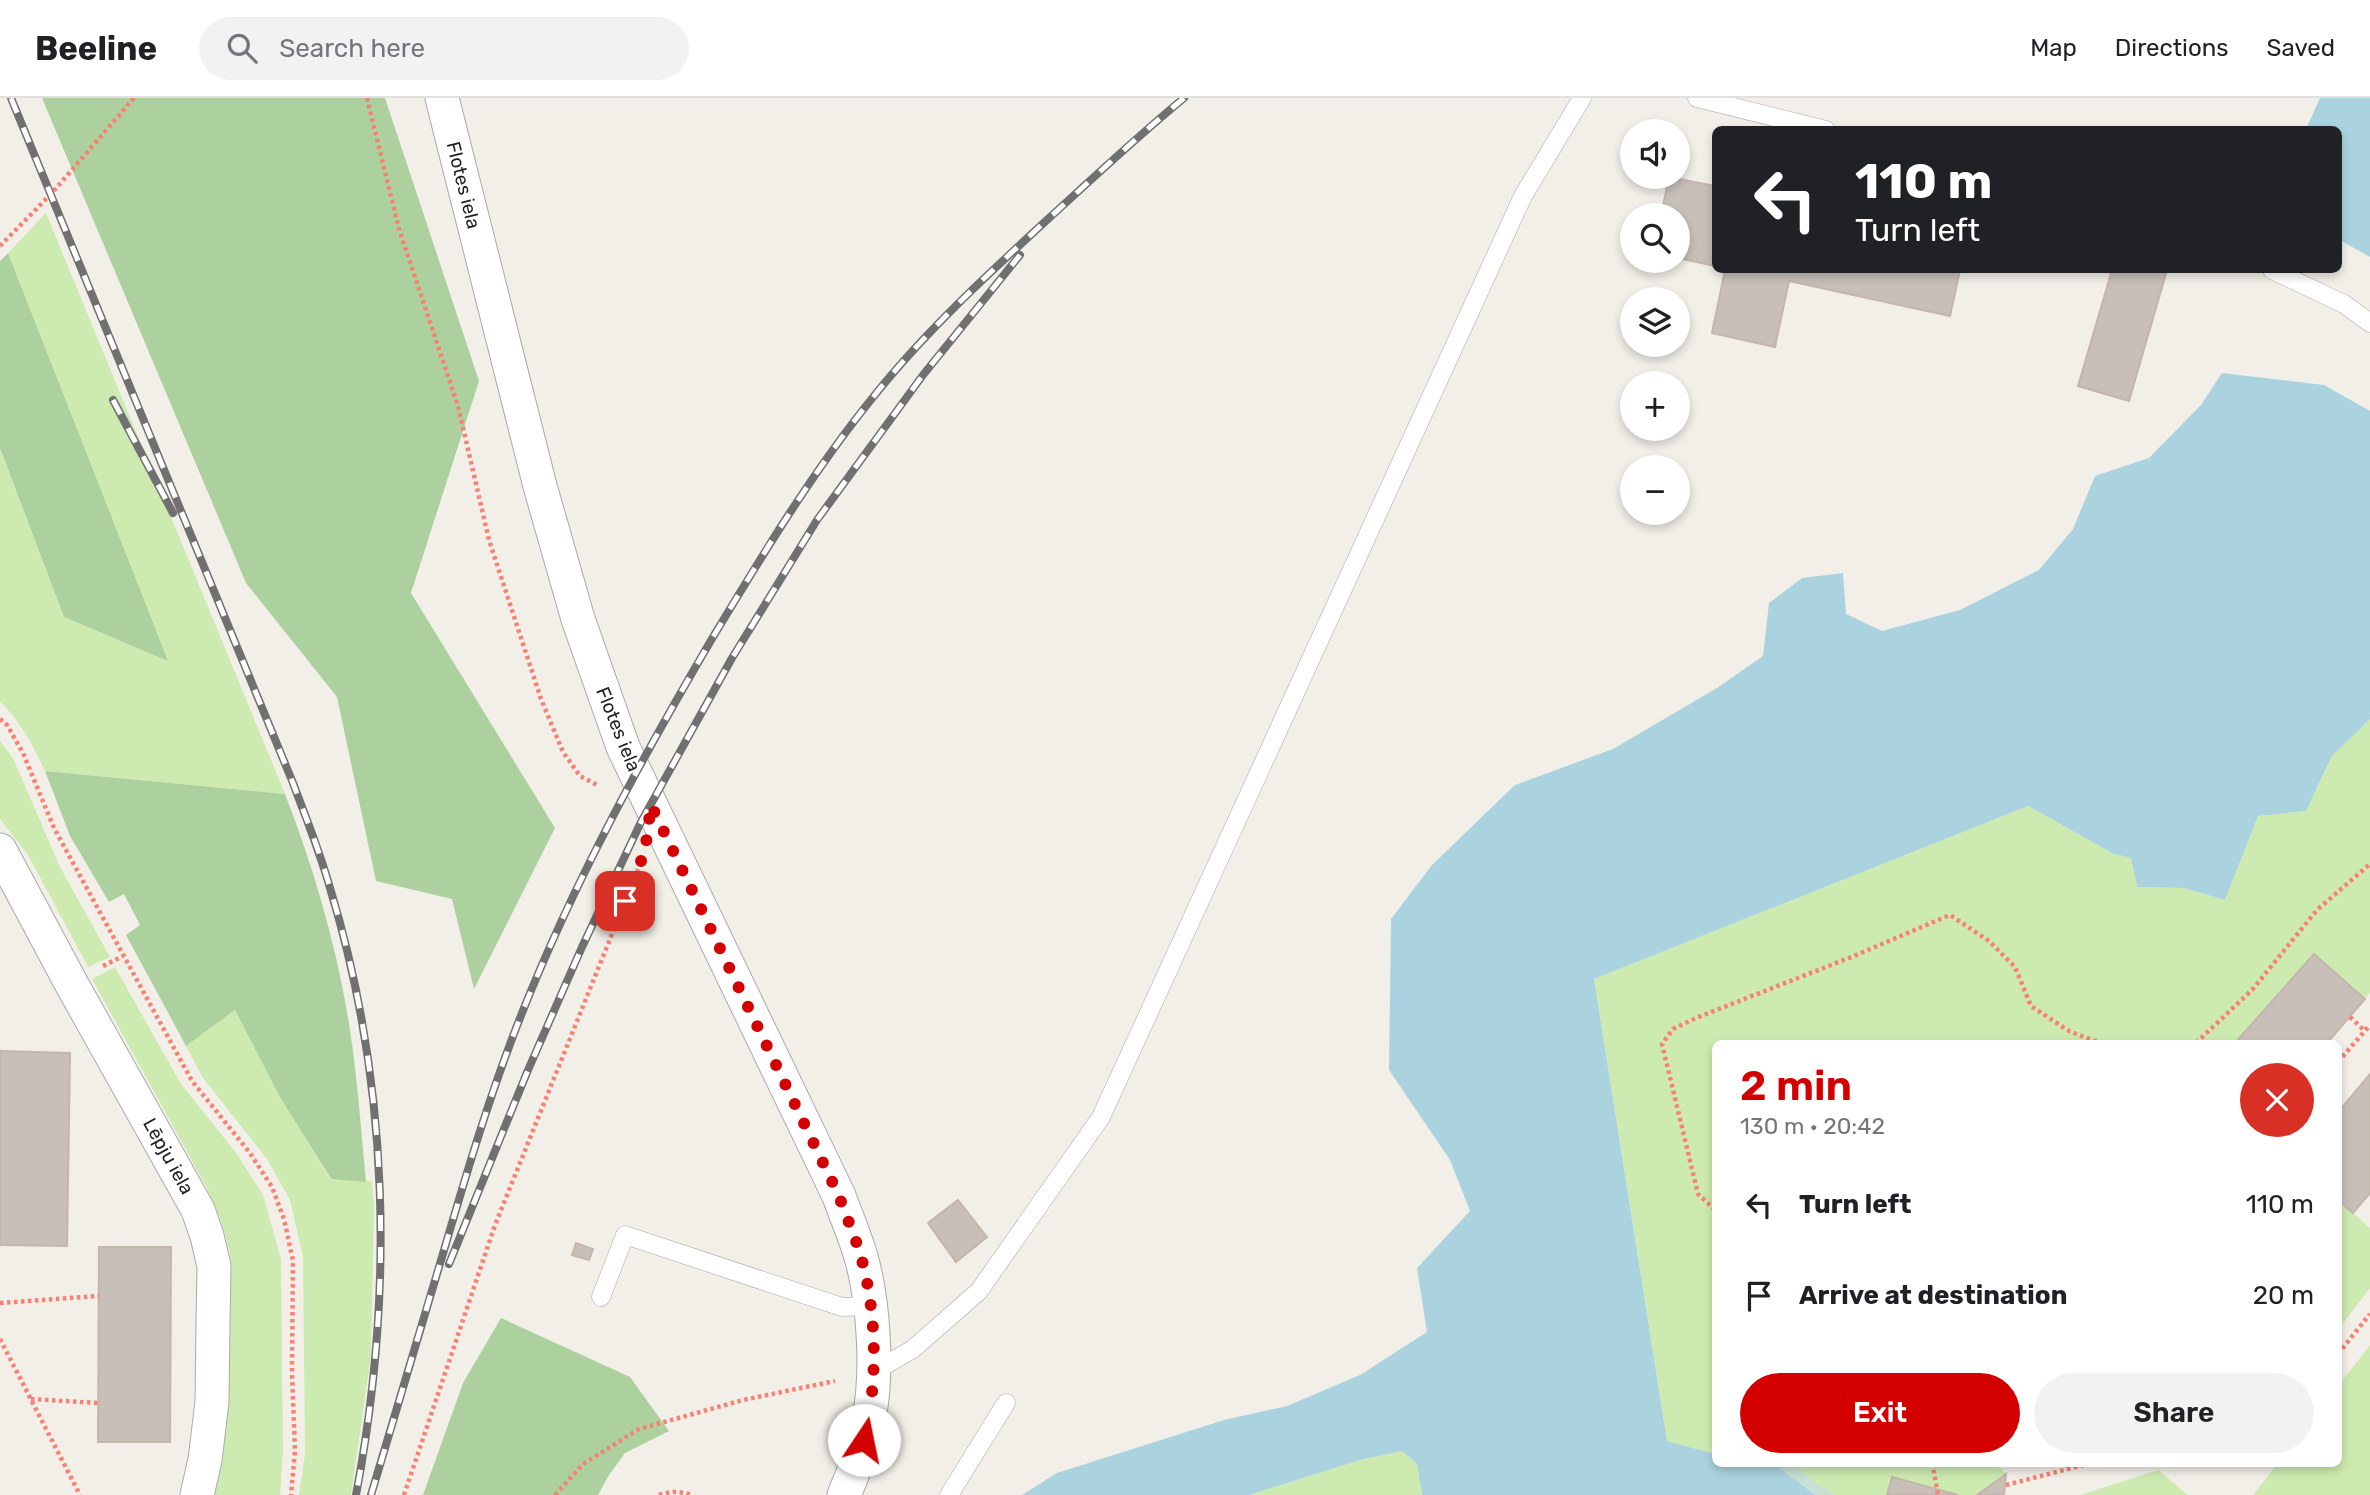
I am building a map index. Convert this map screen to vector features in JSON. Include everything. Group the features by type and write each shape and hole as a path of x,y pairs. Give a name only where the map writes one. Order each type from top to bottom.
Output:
{"street":[{"name":"Flotes iela","path":"442,98 540,486 571,593 623,747 839,1196 861,1258 870,1307 873,1372 870,1417 858,1462 844,1495"},
{"name":"Lēpju iela","path":"0,850 71,983 186,1186 207,1236 214,1266 212,1402 205,1460 197,1495"}],"lane":[{"path":"873,1372 913,1349 979,1291 1101,1117 1523,196 1582,98"},
{"path":"1698,98 1810,126"},
{"path":"2278,273 2344,304 2370,323"},
{"path":"601,1297 625,1235 842,1307 870,1307"},
{"path":"949,1495 1006,1403"}],"path":[{"path":"0,246 51,194 134,98"},
{"path":"366,98 399,229 458,406 489,540 541,699 563,752 580,776 613,793 636,772"},
{"path":"0,719 7,725 23,753 54,828 192,1082 250,1153 272,1187 284,1219 293,1261 292,1372 295,1451 291,1495"},
{"path":"404,1495 495,1225 640,864"},
{"path":"2199,1040 2252,989 2317,910 2370,864"},
{"path":"1712,1207 1698,1194 1662,1044 1673,1028 1950,915 1989,942 2015,967 2031,1006 2069,1031 2092,1040"},
{"path":"2350,1017 2365,1031"},
{"path":"2342,1057 2370,1025"},
{"path":"0,1303 99,1296"},
{"path":"2342,1349 2370,1314"},
{"path":"0,1339 80,1495"},
{"path":"555,1495 583,1464 639,1429 743,1400 873,1372"},
{"path":"31,1399 98,1403"},
{"path":"1933,1467 1938,1495"},
{"path":"2006,1485 2076,1467"},
{"path":"659,1495 682,1492 692,1495"}],"green space":[{"path":"42,98 385,98 479,381 411,593 555,828 474,989 452,899 376,881 337,697 246,583"},
{"path":"46,213 285,794 45,771 20,726 0,702 0,448 64,617 167,660 8,253"},
{"path":"8,253 168,661 64,617 0,448 0,261"},
{"path":"2370,719 2370,993 2330,1040 1712,1040 1712,1453 1667,1441 1594,979 2028,806 2114,854 2131,858 2137,887 2184,888 2225,900 2258,816 2306,811 2332,756"},
{"path":"0,741 13,758 60,867 110,957 88,967 28,855 0,819"},
{"path":"45,771 285,794 328,924 343,991 354,1059 366,1182 331,1179 280,1097 235,1010 186,1046 126,935 140,925 124,894 109,902 70,836"},
{"path":"115,967 181,1084 237,1154 263,1195 281,1259 283,1451 280,1495 207,1495 229,1334 230,1253 208,1190 92,979"},
{"path":"235,1010 280,1096 330,1179 372,1181 374,1210 371,1356 351,1495 299,1495 305,1454 303,1257 290,1200 267,1159 203,1078 186,1046"},
{"path":"2342,1204 2370,1228 2370,1288 2342,1325"},
{"path":"501,1318 630,1377 669,1431 625,1453 598,1495 423,1495 463,1383"},
{"path":"2370,1345 2370,1495 2253,1495 2275,1467 2342,1467 2342,1381"},
{"path":"1402,1451 1417,1464 1422,1495 1249,1495 1360,1460"},
{"path":"1778,1467 1794,1467 1835,1495 1815,1495"},
{"path":"1794,1467 2000,1467 2006,1474 2004,1495 1835,1495"},
{"path":"2158,1470 2188,1495 2080,1495"}],"water":[{"path":"2320,98 2370,98 2370,257 2342,241 2342,126 2307,126"},
{"path":"2222,373 2324,385 2370,411 2370,719 2332,756 2306,811 2258,816 2225,900 2184,888 2137,887 2131,858 2114,854 2028,806 1594,979 1667,1441 1712,1453 1712,1467 1778,1467 1815,1495 1422,1495 1417,1464 1402,1451 1360,1460 1249,1495 1022,1495 1057,1473 1224,1420 1287,1406 1360,1375 1427,1332 1417,1268 1470,1211 1450,1160 1389,1070 1391,919 1432,865 1515,785 1613,749 1717,688 1763,656 1769,603 1802,578 1843,573 1846,614 1882,631 1960,610 2039,570 2073,529 2095,476 2149,458 2201,405"}],"building":[{"path":"1690,181 1712,185 1712,265 1690,261 1690,203 1664,203 1666,189 1690,189"},
{"path":"1724,273 1959,273 1950,316 1789,281 1775,347 1712,333"},
{"path":"2111,273 2166,273 2129,401 2078,386"},
{"path":"2314,954 2365,999 2330,1040 2238,1040"},
{"path":"0,1051 70,1053 67,1246 0,1245"},
{"path":"2370,1074 2370,1193 2353,1213 2342,1203 2342,1107"},
{"path":"958,1200 987,1237 956,1262 928,1223"},
{"path":"576,1243 593,1249 589,1260 572,1255"},
{"path":"99,1247 171,1247 170,1442 98,1442"},
{"path":"2006,1474 2004,1495 1977,1495"},
{"path":"1892,1477 1958,1495 1887,1495"}],"railway":[{"path":"11,98 293,783 326,875 350,962 365,1038 375,1114 380,1190 376,1343 356,1495"},
{"path":"371,1495 479,1134 522,1013 542,964 610,821 713,637 809,483 894,372 1002,261 1184,98"},
{"path":"449,1264 528,1070 582,947 641,822 732,658 817,520 923,375 1020,255"},
{"path":"113,400 173,513"}],"route":[{"path":"625,901 645,851 651,805 839,1196 861,1258 870,1307 873,1372 870,1417 864,1440"}]}
